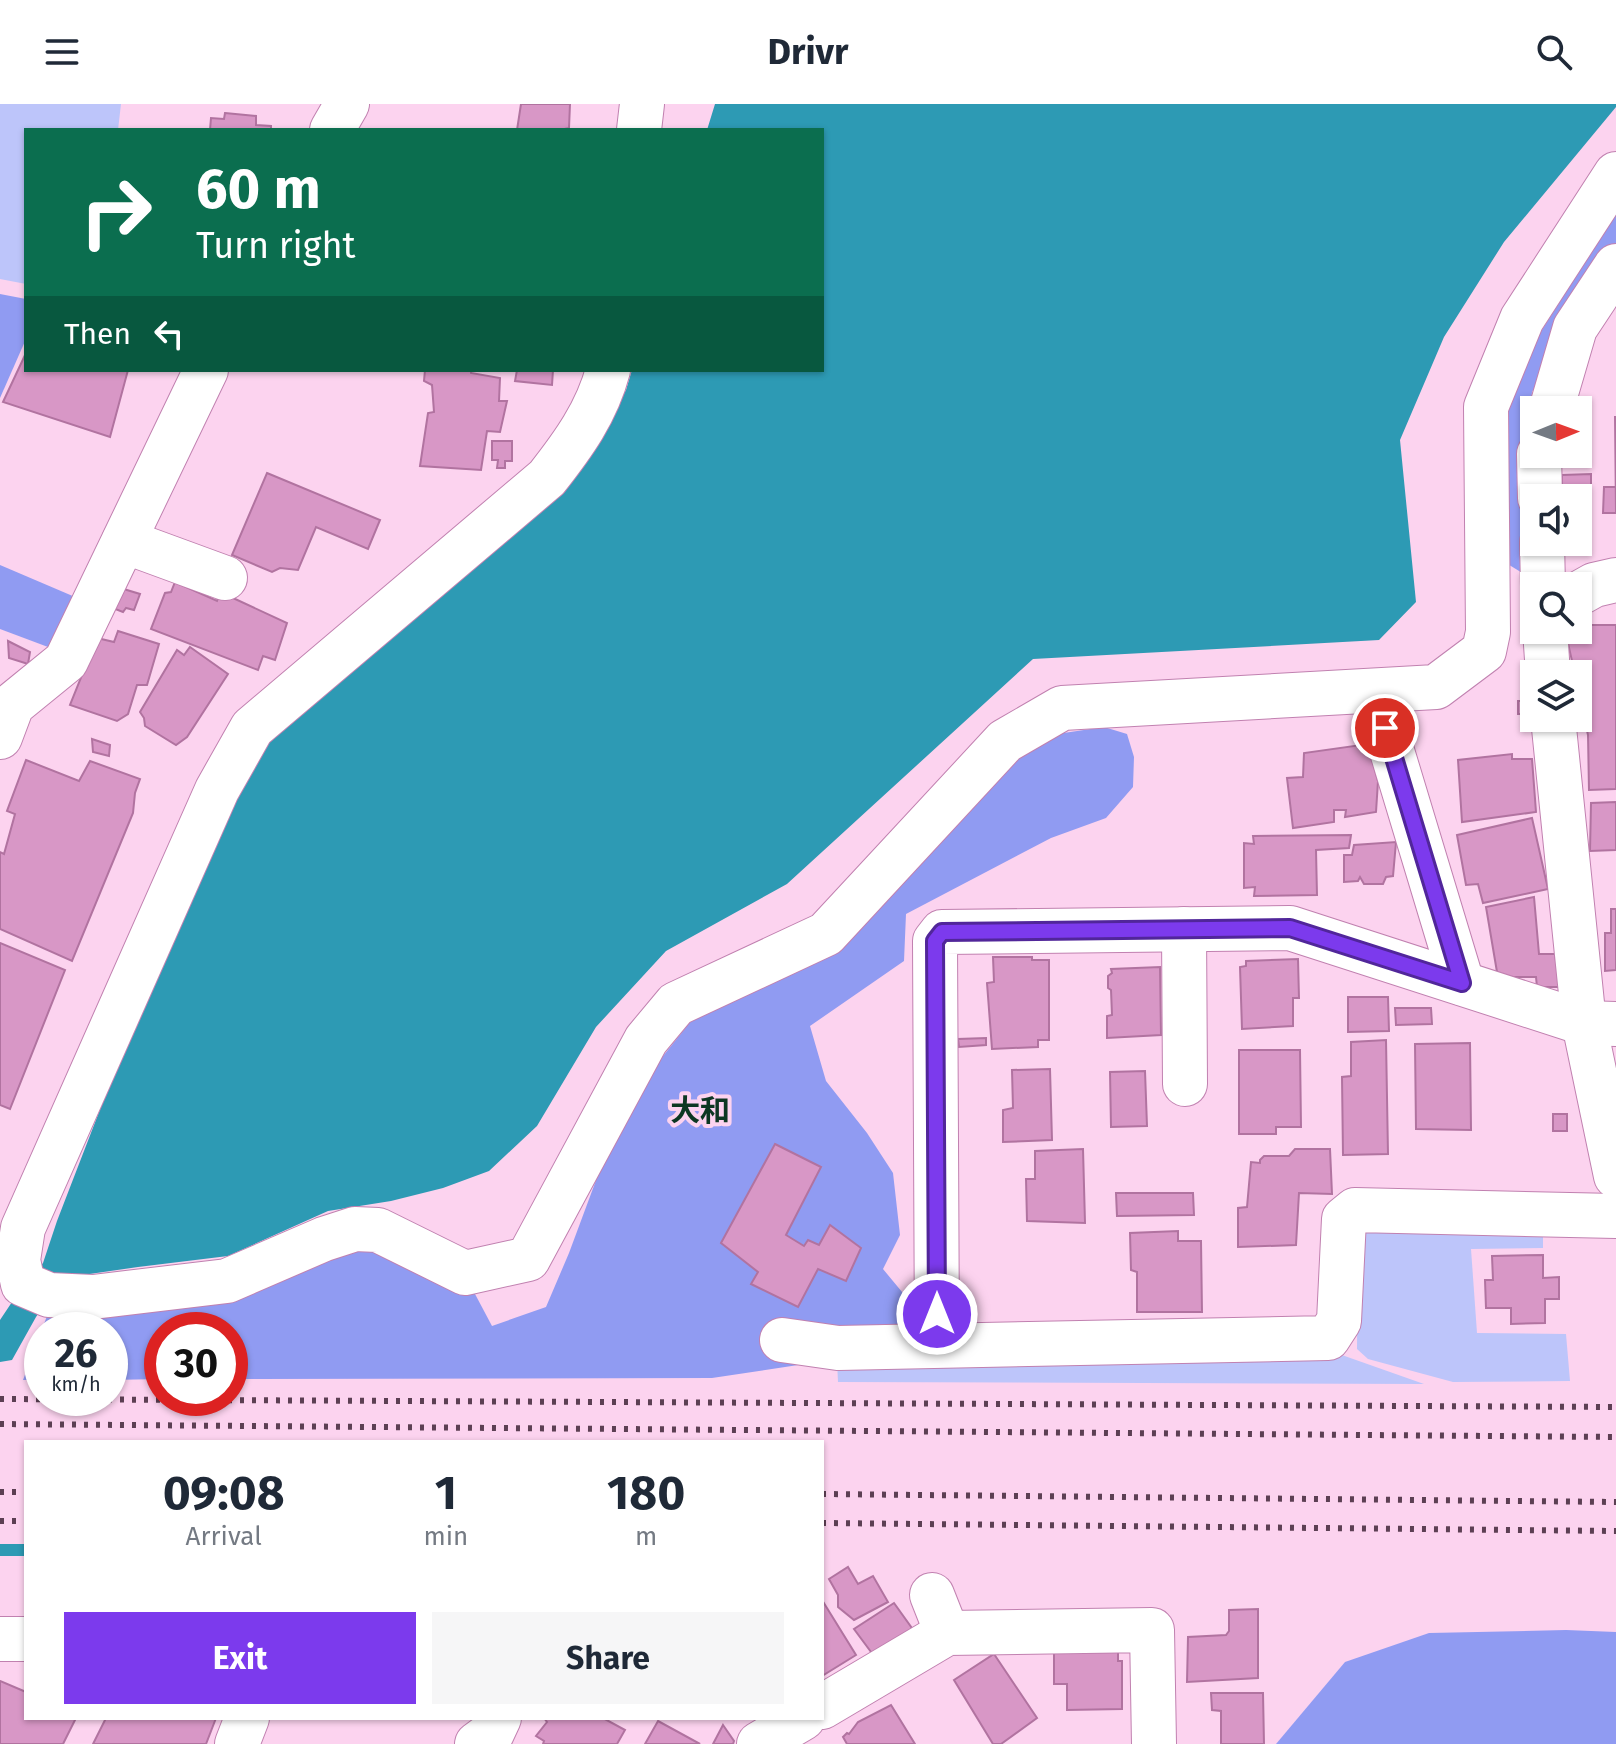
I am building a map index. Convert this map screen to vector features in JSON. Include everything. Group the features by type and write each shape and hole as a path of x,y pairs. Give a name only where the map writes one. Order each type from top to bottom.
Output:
{"street":[{"path":"333,128 347,104"},
{"path":"639,128 642,104"},
{"path":"607,372 602,393 590,417 547,478 252,728 217,790 23,1228 18,1260 23,1284 49,1295 93,1297 227,1281 324,1239 355,1229 378,1230 465,1273 528,1259 646,1040 676,1004 826,934 1005,741 1062,708 1436,687 1484,651 1488,632 1486,407 1522,319 1616,174"},
{"path":"1555,396 1575,328 1616,266"},
{"path":"0,737 12,705 66,661 205,372"},
{"path":"124,541 225,578"},
{"path":"1592,586 1616,580"},
{"path":"1385,728 1462,983"},
{"path":"1555,732 1600,1023 1616,1176"},
{"path":"937,1345 935,941 942,932 1290,928 1600,1023"},
{"path":"1184,929 1185,1084"},
{"path":"782,1340 838,1348 1328,1338 1339,1321 1344,1219 1355,1210 1616,1216"},
{"path":"824,1705 940,1614 1152,1630 1154,1744"},
{"path":"0,1639 24,1639"},
{"path":"237,1744 246,1720"},
{"path":"477,1744 492,1733 498,1720"},
{"path":"738,1720 757,1744 799,1720"}],"shaded area":[{"path":"0,104 121,104 118,128 24,128 24,284 0,279"},
{"path":"715,104 1616,104 1504,242 1444,337 1400,440 1416,602 1379,640 1033,659 787,884 666,951 596,1027 537,1126 489,1171 443,1188 391,1201 328,1211 228,1256 62,1278 39,1312 24,1312 24,1338 12,1360 0,1362 0,1320 43,1263 155,967 258,749 600,436 626,390 631,372 824,372 824,128 708,128"},
{"path":"1616,213 1616,252 1532,396 1520,396 1520,468 1527,468 1526,484 1520,484 1520,556 1523,556 1524,572 1521,572 1506,563 1507,405 1528,352"},
{"path":"0,294 24,299 24,344 0,398"},
{"path":"0,565 75,597 48,647 0,629"},
{"path":"1104,727 1127,734 1134,757 1133,787 1106,818 1051,838 906,914 904,961 810,1026 826,1081 867,1133 893,1173 900,1235 883,1269 907,1298 924,1301 923,1332 818,1362 712,1378 248,1379 248,1312 144,1312 144,1379 128,1380 128,1312 48,1312 50,1308 372,1241 475,1294 492,1326 546,1307 624,1105 695,1016 995,771 1057,734"},
{"path":"1371,1224 1543,1230 1543,1248 1471,1249 1477,1333 1566,1334 1570,1381 1453,1382 1368,1359 1357,1349 1358,1241"},
{"path":"1339,1354 1424,1384 838,1382 837,1361"},
{"path":"1616,1632 1616,1744 1276,1744 1345,1662 1429,1633"}],"building":[{"path":"521,104 570,104 569,128 517,128"},
{"path":"225,113 256,116 256,125 271,128 210,128 211,118 224,119"},
{"path":"24,357 24,372 127,372 110,437 3,402"},
{"path":"425,372 471,372 500,378 499,401 507,401 500,432 487,431 481,470 420,466 428,413 434,412 432,385 424,381"},
{"path":"517,372 553,372 552,385 515,381"},
{"path":"492,441 512,441 512,461 505,461 505,468 497,468 498,460 492,460"},
{"path":"267,473 380,520 368,549 316,527 298,570 280,568 272,572 232,555"},
{"path":"1591,474 1591,484 1562,484 1562,475"},
{"path":"1604,487 1616,487 1616,513 1603,513"},
{"path":"175,582 217,601 220,592 287,623 275,660 263,656 258,670 151,629 165,593 171,592"},
{"path":"117,587 140,594 134,610 126,608 123,612 110,607"},
{"path":"1592,625 1616,625 1616,789 1589,790 1587,732 1592,732 1592,660 1572,660 1568,644 1592,644"},
{"path":"118,631 159,644 147,685 137,685 128,714 117,721 70,705 97,638 114,642"},
{"path":"8,641 30,652 28,664 9,658"},
{"path":"190,647 228,674 187,737 176,745 145,726 140,712 177,650 184,655"},
{"path":"92,739 110,745 109,756 93,752"},
{"path":"1368,744 1378,781 1376,812 1345,817 1346,810 1334,810 1334,822 1293,828 1287,778 1303,777 1304,753"},
{"path":"1512,754 1512,759 1532,759 1536,812 1462,822 1458,760"},
{"path":"26,760 79,781 90,761 140,779 133,813 72,961 0,929 0,852 4,854 15,814 7,811"},
{"path":"1616,802 1616,850 1590,851 1591,803"},
{"path":"1532,818 1548,889 1483,903 1478,884 1466,885 1457,835"},
{"path":"1351,835 1349,848 1316,850 1317,895 1254,896 1255,887 1244,888 1244,843 1254,844 1253,836"},
{"path":"1396,842 1393,876 1386,877 1383,884 1364,884 1360,877 1358,881 1344,882 1344,855 1352,855 1354,845"},
{"path":"1534,897 1539,954 1555,954 1560,987 1537,987 1536,977 1515,977 1514,981 1497,972 1486,907"},
{"path":"1611,909 1616,909 1616,970 1605,971 1605,933 1611,933"},
{"path":"0,943 65,970 10,1109 0,1105"},
{"path":"993,957 1049,960 1049,1040 1038,1040 1038,1047 992,1049 987,983 994,982"},
{"path":"1298,959 1299,998 1293,998 1293,1026 1242,1029 1240,967 1246,966 1246,961"},
{"path":"1160,967 1161,1035 1107,1038 1107,1016 1112,1015 1111,990 1108,988 1111,969"},
{"path":"1348,997 1388,997 1389,1031 1348,1032"},
{"path":"1395,1008 1431,1008 1432,1024 1396,1025"},
{"path":"986,1038 986,1045 959,1047 958,1039"},
{"path":"1386,1040 1388,1154 1343,1155 1342,1077 1351,1076 1351,1042"},
{"path":"1470,1043 1471,1130 1416,1129 1415,1044"},
{"path":"1239,1050 1300,1050 1301,1127 1276,1127 1276,1134 1239,1134"},
{"path":"1050,1069 1052,1140 1003,1142 1003,1110 1013,1108 1012,1070"},
{"path":"1145,1071 1147,1126 1111,1127 1110,1072"},
{"path":"1553,1114 1567,1114 1567,1131 1553,1131"},
{"path":"775,1144 821,1167 786,1235 804,1246 808,1240 819,1245 830,1225 861,1248 846,1281 818,1269 798,1307 751,1284 758,1272 721,1243"},
{"path":"1083,1149 1085,1223 1027,1221 1026,1179 1035,1179 1035,1151"},
{"path":"1295,1149 1330,1149 1332,1194 1299,1193 1296,1245 1238,1247 1238,1208 1247,1207 1251,1162 1260,1163 1264,1156 1289,1156"},
{"path":"1116,1193 1193,1193 1194,1215 1117,1216"},
{"path":"1178,1231 1178,1241 1201,1241 1202,1312 1137,1312 1137,1272 1131,1270 1130,1233"},
{"path":"1543,1255 1543,1278 1559,1277 1559,1299 1545,1299 1545,1323 1511,1324 1511,1308 1486,1308 1485,1280 1493,1280 1492,1256"},
{"path":"848,1567 858,1584 873,1576 888,1602 854,1620 838,1607 838,1595 829,1579"},
{"path":"824,1603 856,1655 824,1675"},
{"path":"894,1603 914,1631 874,1656 854,1629"},
{"path":"1258,1609 1258,1678 1187,1682 1188,1637 1226,1635 1229,1631 1229,1610"},
{"path":"1118,1651 1118,1661 1122,1661 1122,1709 1067,1710 1067,1684 1054,1684 1054,1652"},
{"path":"994,1654 1037,1718 1001,1744 993,1744 954,1680"},
{"path":"0,1681 24,1691 24,1720 75,1720 63,1744 0,1744"},
{"path":"1211,1693 1263,1693 1264,1744 1221,1744 1221,1711 1212,1710"},
{"path":"891,1705 915,1744 847,1744 843,1737 858,1722"},
{"path":"105,1720 215,1720 206,1744 93,1744"},
{"path":"546,1720 607,1720 625,1730 617,1744 543,1744 544,1741 536,1736"},
{"path":"658,1721 700,1744 645,1744"},
{"path":"723,1725 733,1744 713,1744"}],"waterway":[{"path":"0,1550 24,1550"}],"railway":[{"path":"0,1399 1616,1407"},
{"path":"0,1424 1616,1437"},
{"path":"0,1492 24,1492"},
{"path":"824,1494 1616,1502"},
{"path":"0,1521 24,1521"},
{"path":"824,1523 1616,1531"}],"district":[{"name":"大和","path":"700,1111"}],"route":[{"path":"937,1314 935,941 942,932 1290,928 1462,983 1385,728"}]}
